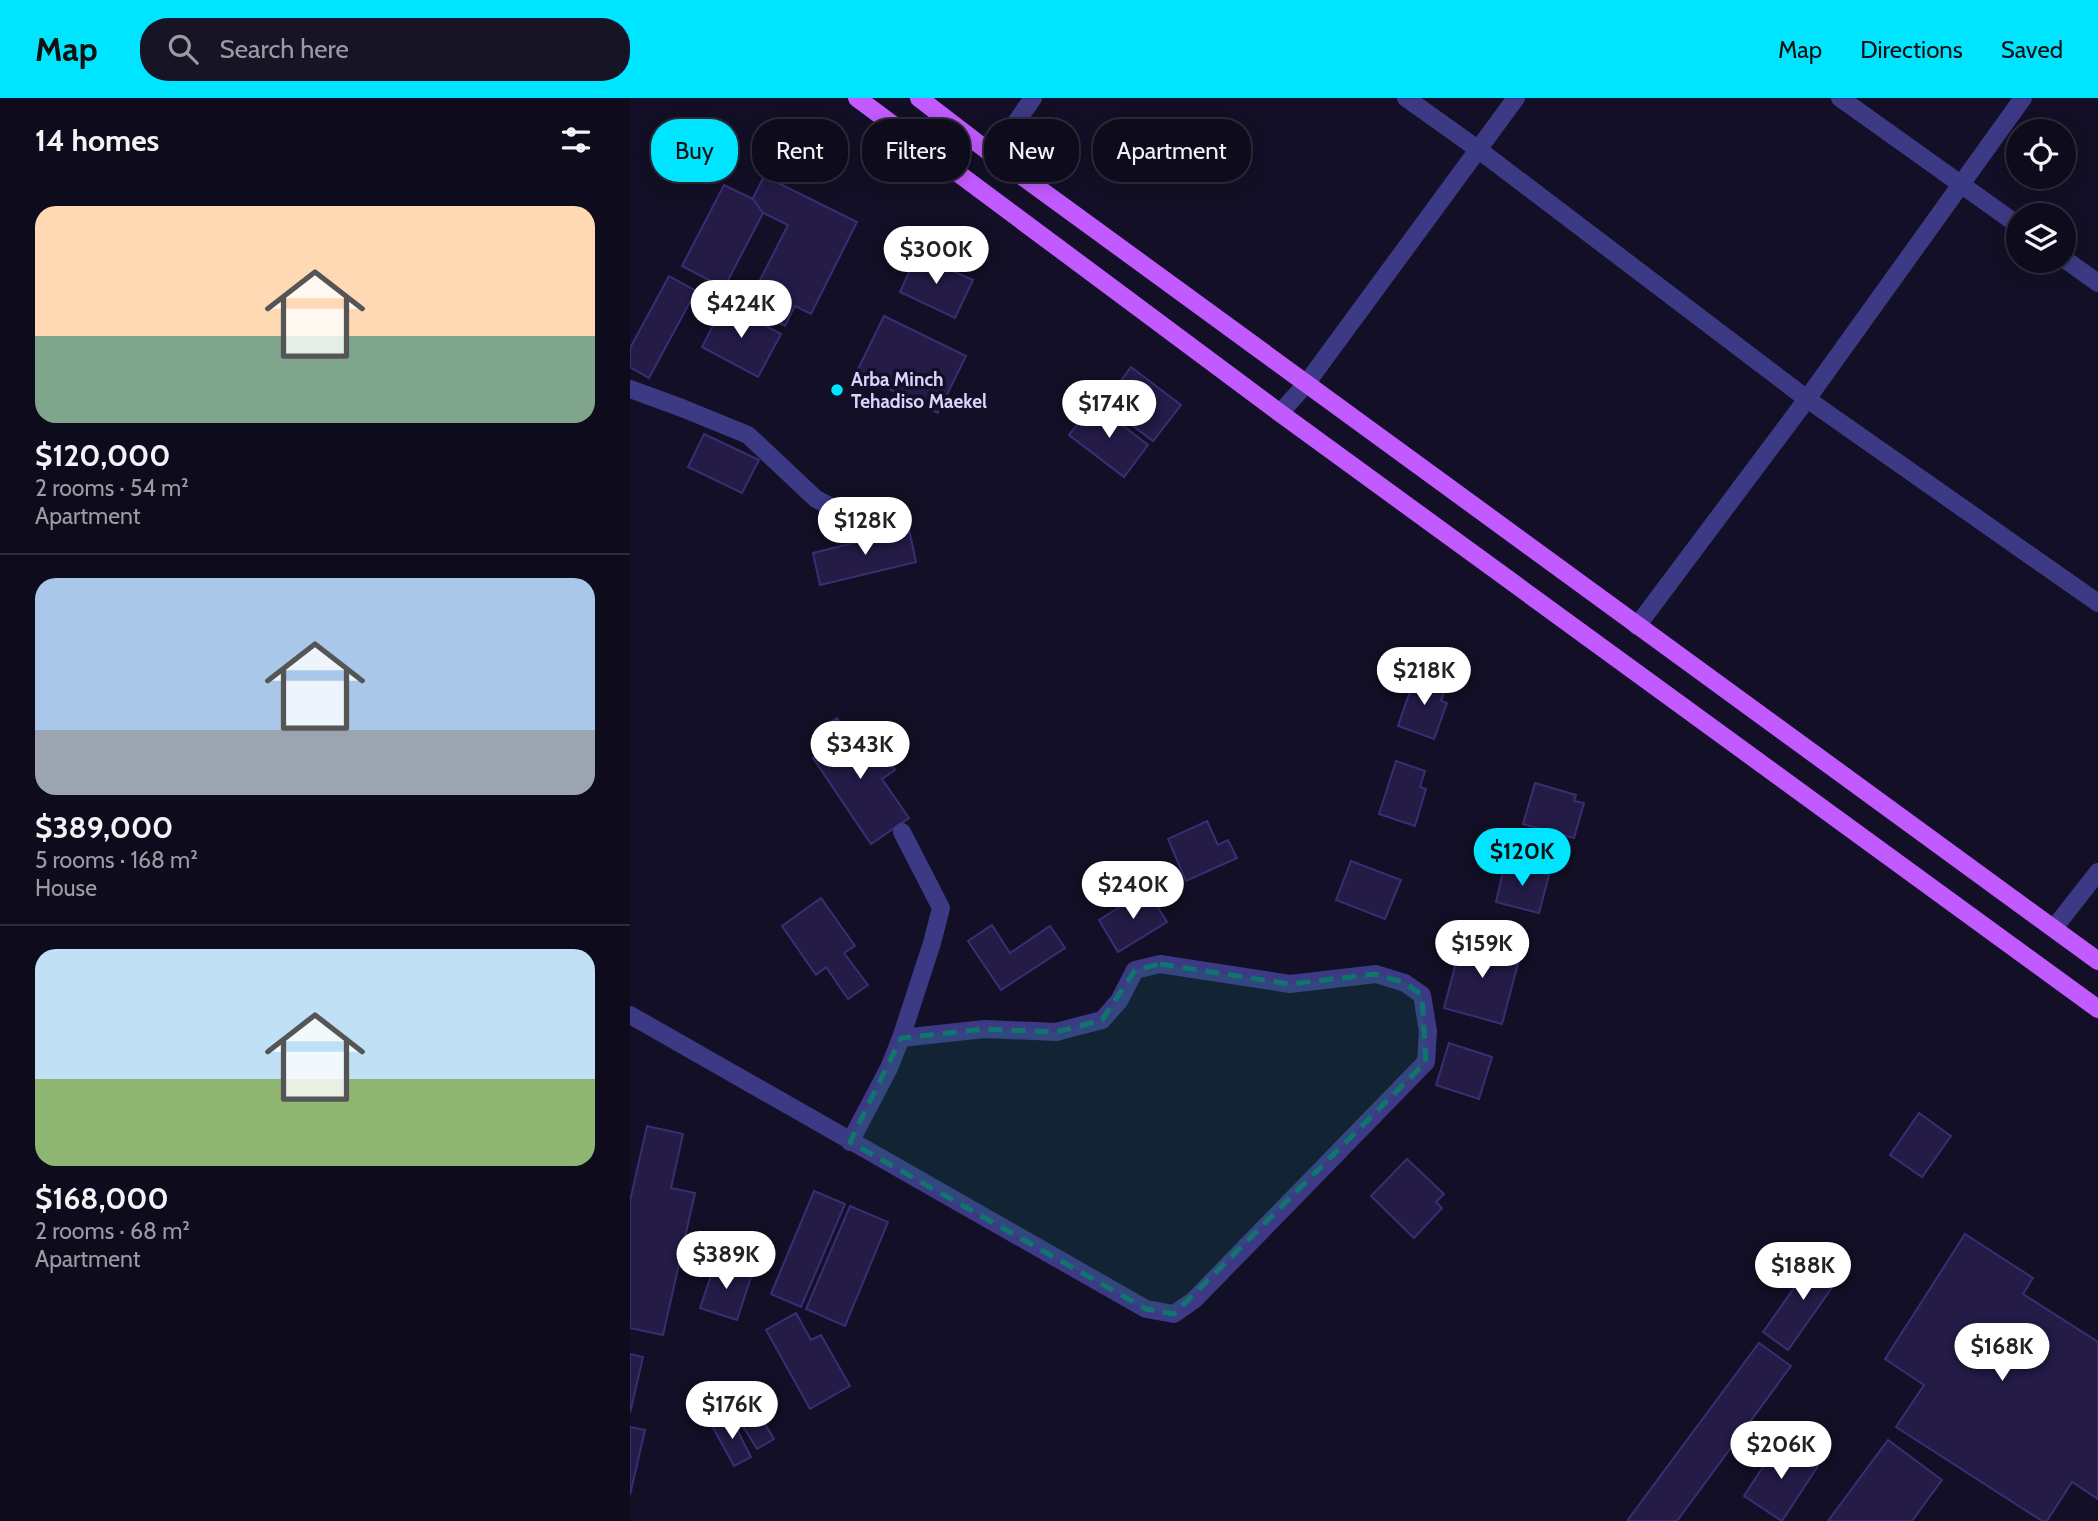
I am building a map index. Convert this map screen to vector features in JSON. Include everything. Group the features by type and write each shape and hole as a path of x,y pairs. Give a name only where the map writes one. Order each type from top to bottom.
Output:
{"main road":[{"path":"857,98 1280,413 2098,1009"},
{"path":"919,98 984,148"},
{"path":"1030,182 2098,961"}],"street":[{"path":"1018,119 1033,98"},
{"path":"1406,98 1479,149 1807,399 2098,603"},
{"path":"1280,413 1306,384 1516,98"},
{"path":"1840,98 2006,216"},
{"path":"1637,626 1807,399 2023,98"},
{"path":"2076,267 2098,283"},
{"path":"630,389 748,435 816,499 855,519 887,522"},
{"path":"850,1142 889,1068 901,1038 941,908 902,832"},
{"path":"2054,928 2098,872"},
{"path":"630,1015 1146,1309 1174,1314 1194,1300 1426,1062 1428,1031 1422,995 1405,983 1376,974 1290,984 1160,964 1135,970 1119,1001 1102,1020 1056,1032 985,1030 901,1038"}],"highlighted area":[{"path":"1160,964 1290,984 1376,974 1405,983 1422,995 1426,1062 1174,1314 1146,1309 850,1142 901,1038 985,1029 1056,1032 1102,1020 1135,970"}],"building":[{"path":"761,182 776,182 857,222 811,314 795,306 785,326 758,313 770,289 758,284 788,225 749,206"},
{"path":"724,185 753,199 763,213 724,288 682,266"},
{"path":"917,255 973,280 955,318 900,292"},
{"path":"669,276 696,291 649,378 630,367 630,348"},
{"path":"724,304 781,334 758,377 702,347"},
{"path":"884,316 966,356 938,413 856,373"},
{"path":"1131,367 1181,405 1153,441 1104,404"},
{"path":"1094,403 1148,445 1124,477 1069,435"},
{"path":"704,434 759,460 742,493 688,467"},
{"path":"909,529 916,562 820,585 813,553"},
{"path":"1416,674 1447,685 1441,701 1447,703 1434,739 1398,726"},
{"path":"837,718 860,752 876,741 895,770 882,779 909,818 871,844 813,758 826,749 815,733"},
{"path":"1396,761 1425,771 1420,787 1426,789 1415,826 1379,814"},
{"path":"1535,783 1576,795 1574,801 1584,803 1574,838 1523,824"},
{"path":"1207,821 1218,845 1228,840 1237,858 1186,881 1168,839"},
{"path":"1351,861 1401,880 1385,919 1336,900"},
{"path":"1505,863 1549,875 1539,913 1496,902"},
{"path":"1147,890 1167,922 1118,952 1099,920"},
{"path":"821,898 855,946 844,953 868,985 848,999 826,967 816,975 782,926"},
{"path":"992,925 1010,953 1050,926 1065,948 1001,990 968,941"},
{"path":"1463,936 1521,952 1502,1024 1444,1008"},
{"path":"1449,1043 1492,1057 1479,1099 1436,1085"},
{"path":"1919,1113 1951,1136 1922,1177 1890,1155"},
{"path":"647,1126 683,1134 671,1188 695,1193 663,1335 630,1328 630,1201"},
{"path":"1407,1159 1444,1194 1436,1202 1442,1208 1414,1238 1371,1196"},
{"path":"814,1191 845,1204 801,1307 771,1294"},
{"path":"850,1206 888,1222 845,1326 806,1309"},
{"path":"1965,1234 2033,1278 2023,1294 2098,1342 2098,1499 2072,1482 2047,1521 2042,1521 1896,1427 1924,1385 1885,1359"},
{"path":"1818,1254 1843,1272 1788,1350 1763,1332"},
{"path":"716,1261 752,1274 737,1320 700,1308"},
{"path":"796,1313 811,1340 821,1335 850,1386 810,1409 766,1330"},
{"path":"1759,1343 1791,1366 1677,1521 1627,1521"},
{"path":"630,1354 643,1357 630,1413"},
{"path":"756,1409 774,1439 757,1449 739,1420"},
{"path":"730,1416 751,1457 734,1466 712,1426"},
{"path":"630,1427 645,1430 630,1495"},
{"path":"1888,1440 1942,1480 1912,1521 1828,1521"},
{"path":"1780,1441 1818,1466 1782,1521 1744,1496"}],"place":[{"name":"Arba Minch Tehadiso Maekel","path":"837,390"}]}
